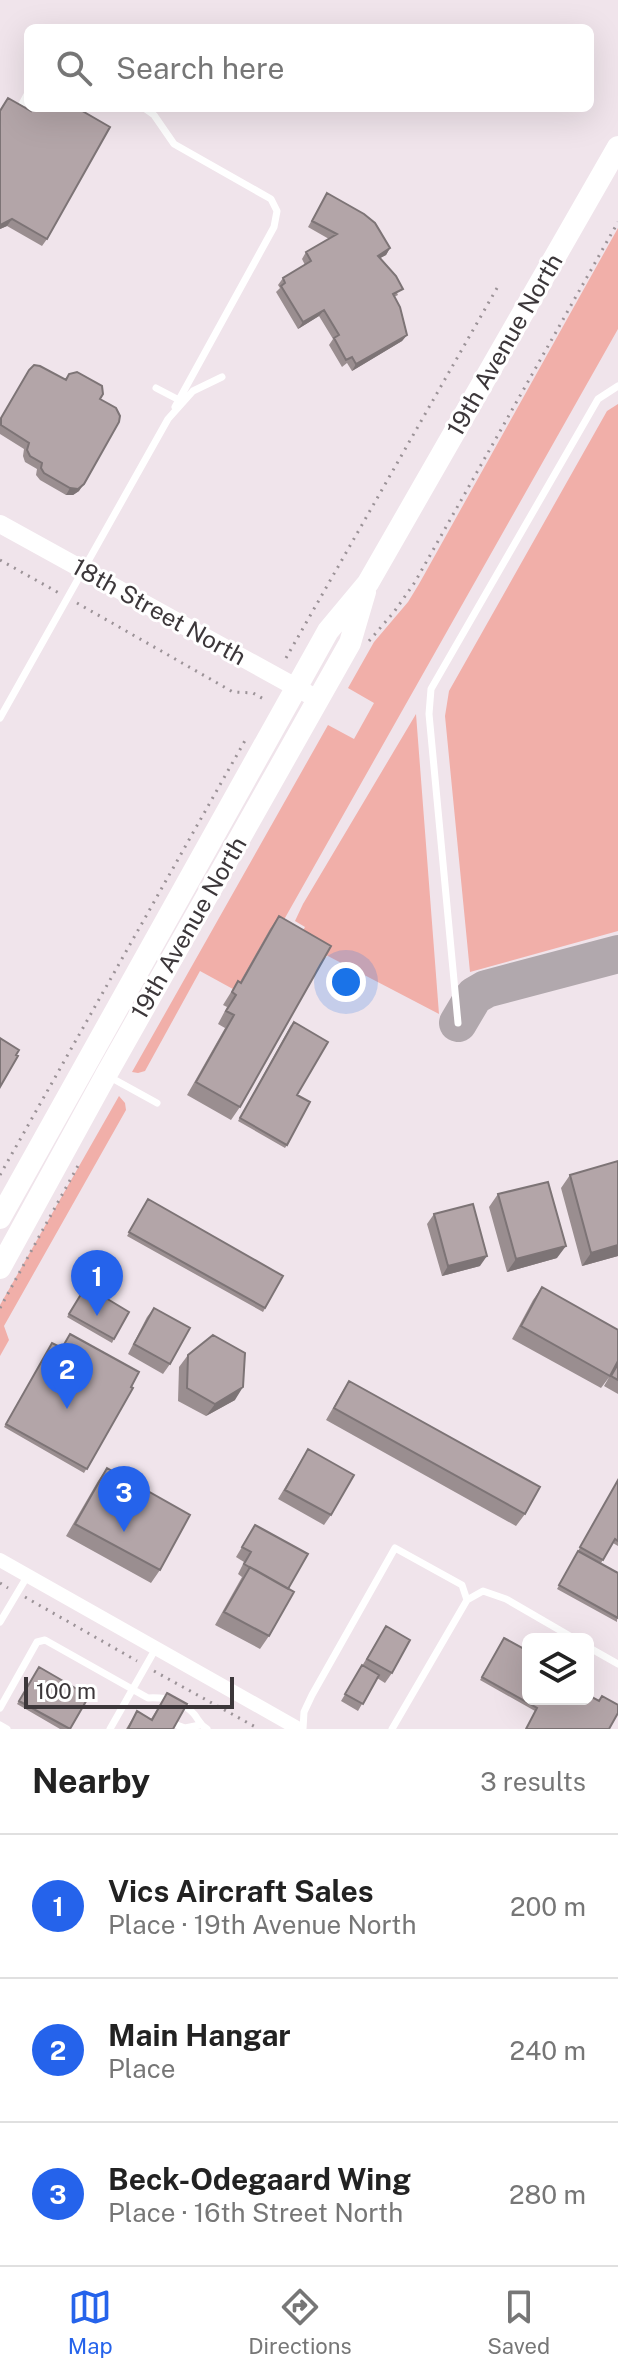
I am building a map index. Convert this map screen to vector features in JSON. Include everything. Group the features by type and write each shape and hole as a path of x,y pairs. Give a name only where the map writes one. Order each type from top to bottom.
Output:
{"main road":[{"name":"19th Avenue North","path":"0,1218 328,631 368,583 618,147"},
{"name":"19th Avenue North","path":"0,1268 350,643 368,583"}],"street":[{"name":"18th Street North","path":"0,524 319,700"},
{"path":"0,1560 301,1729"}],"lane":[{"path":"22,104 24,100"},
{"path":"0,718 274,227 277,211 271,199 174,144 150,112"},
{"path":"168,419 193,391 222,377"},
{"path":"458,1023 429,714 431,689 598,399 618,386"},
{"path":"156,388 179,400"},
{"path":"106,1075 157,1103"},
{"path":"301,1729 312,1695 395,1548 462,1585 467,1600"},
{"path":"0,1622 28,1575"},
{"path":"392,1729 467,1600 483,1591 506,1599 565,1633"},
{"path":"0,1708 37,1642 45,1640 148,1698 155,1712"},
{"path":"110,1729 156,1648"},
{"path":"594,1650 618,1664"},
{"path":"148,1698 164,1697 179,1704 194,1714 204,1727"},
{"path":"174,1724 185,1728 204,1727"},
{"path":"0,1725 7,1729"}],"path":[{"path":"369,641 415,582 618,222"},
{"path":"286,658 497,288"},
{"path":"0,560 233,692 253,693 265,699 268,708"},
{"path":"0,1175 253,728"},
{"path":"0,1308 83,1154"},
{"path":"0,1583 259,1729"}],"shaded area":[{"path":"618,228 618,329 242,994 200,971 145,1071 132,1072 328,725 354,739 374,703 348,688 374,642 419,584"},
{"path":"618,404 618,931 470,972 445,716 449,691 607,411"},
{"path":"416,714 439,1014 326,955 296,943 305,927 295,921 303,904"},
{"path":"119,1096 126,1110 4,1326 9,1340 0,1356 0,1305"}],"building":[{"path":"8,98 24,107 24,112 84,112 110,127 47,239 12,219 0,225 0,111"},
{"path":"327,193 375,223 390,248 378,256 403,289 393,294 400,307 407,335 356,364 352,357 346,360 334,338 339,335 324,310 303,322 281,286 285,283 283,278 311,261 306,252 337,234 312,221"},
{"path":"34,365 66,380 69,374 77,372 102,386 100,399 116,408 120,416 84,484 78,489 70,488 44,473 42,463 30,456 27,450 29,443 1,425 1,418"},
{"path":"279,916 331,946 240,1107 196,1082 234,1015 226,1011 236,995 232,992 238,981 241,983"},
{"path":"294,1022 328,1042 297,1095 310,1102 287,1145 240,1118"},
{"path":"0,1038 19,1050 0,1087"},
{"path":"618,1161 618,1245 591,1253 570,1175"},
{"path":"548,1182 566,1246 516,1259 498,1194"},
{"path":"148,1199 283,1276 265,1308 129,1232"},
{"path":"473,1204 487,1256 448,1266 434,1214"},
{"path":"86,1286 129,1312 114,1339 69,1314"},
{"path":"542,1287 618,1330 618,1361 610,1376 521,1326"},
{"path":"154,1308 190,1328 170,1364 134,1344"},
{"path":"70,1334 139,1372 87,1469 6,1424 52,1343 62,1348"},
{"path":"213,1335 245,1353 243,1387 215,1404 187,1388 188,1355"},
{"path":"618,1364 618,1380 611,1376"},
{"path":"349,1381 540,1487 525,1514 334,1408"},
{"path":"308,1449 354,1475 331,1515 285,1490"},
{"path":"107,1468 190,1515 160,1570 75,1524"},
{"path":"618,1480 618,1541 615,1539 603,1560 580,1547"},
{"path":"255,1525 308,1554 288,1589 244,1564 251,1552 242,1547"},
{"path":"578,1551 618,1573 618,1618 559,1585"},
{"path":"250,1567 294,1592 269,1636 224,1612"},
{"path":"386,1626 410,1640 392,1673 367,1659"},
{"path":"504,1638 522,1648 522,1700 482,1677"},
{"path":"362,1665 379,1675 363,1704 345,1694"},
{"path":"39,1667 89,1696 70,1729 19,1701"},
{"path":"167,1693 187,1704 173,1729 128,1729 137,1711 152,1720"},
{"path":"602,1696 618,1705 618,1713 609,1729 526,1729 537,1708 532,1705 594,1705 594,1698 599,1701"}],"taxiway":[{"path":"458,1023 474,996 486,989 618,954"}],"place":[{"name":"Vics Aircraft Sales","path":"97,1316"},
{"name":"Main Hangar","path":"67,1409"},
{"name":"Beck-Odegaard Wing","path":"124,1532"}]}
